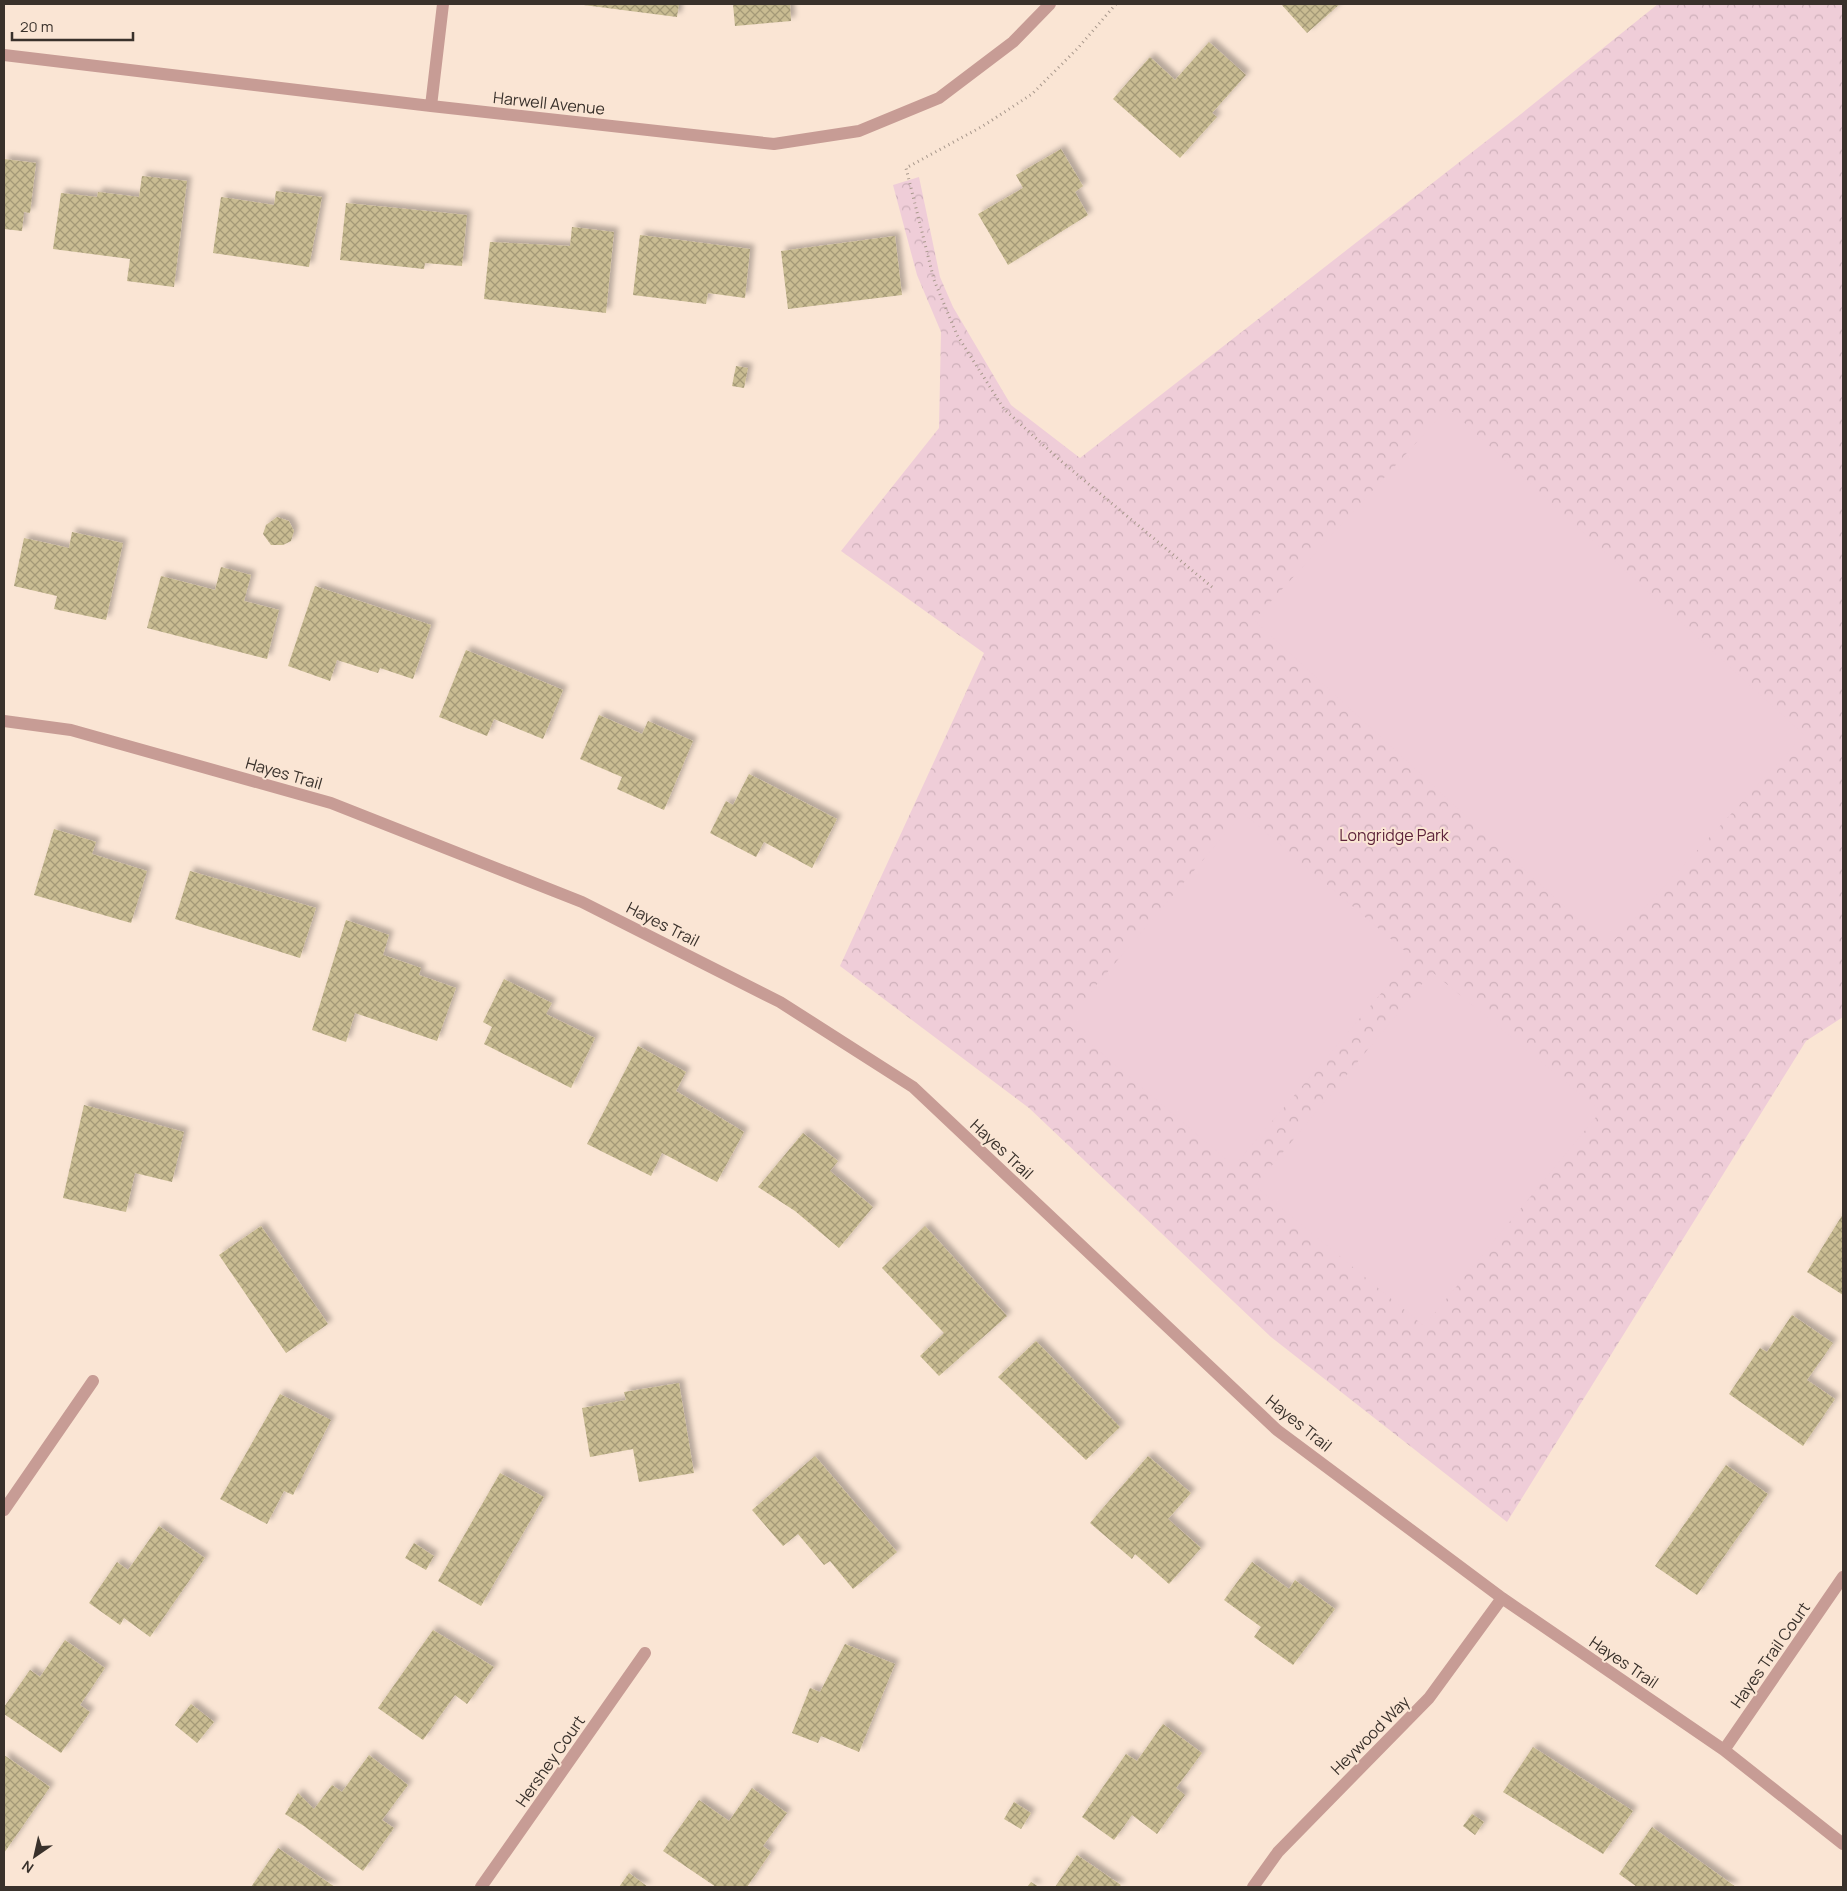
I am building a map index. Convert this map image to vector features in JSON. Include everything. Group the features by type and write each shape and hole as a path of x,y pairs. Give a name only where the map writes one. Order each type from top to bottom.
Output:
{"street":[{"path":"431,106 443,4"},
{"name":"Harwell Avenue","path":"4,55 431,106 774,144 859,131 939,98 1013,42 1050,4"},
{"name":"Hayes Trail","path":"4,721 72,730 331,803 582,902 780,1002 913,1087 1277,1430 1502,1598 1724,1750 1843,1844"},
{"path":"4,1510 93,1381"},
{"name":"Hayes Trail Court","path":"1724,1750 1843,1578"},
{"name":"Heywood Way","path":"1253,1887 1278,1852 1428,1698 1502,1598"},
{"name":"Hershey Court","path":"481,1887 645,1653"}],"path":[{"path":"1116,4 1078,48 1032,94 983,126 906,168 934,280 957,335 1004,409 1061,461 1212,587"}],"green space":[{"name":"Longridge Park","path":"1658,4 1843,4 1843,1017 1806,1041 1507,1522 1271,1337 1029,1108 840,966 984,653 841,551 939,428 941,332 917,275 893,185 919,177 940,277 953,307 1011,405 1080,458 1521,114"},
{"path":"1448,408 1804,735 1608,947 1254,620"},
{"path":"1243,813 1412,957 1234,1166 1065,1022"},
{"path":"1432,972 1601,1111 1424,1326 1255,1186"}],"building":[{"path":"576,4 679,4 677,17"},
{"path":"733,4 790,4 791,21 735,26"},
{"path":"1281,4 1340,4 1307,33"},
{"path":"1209,42 1246,75 1212,113 1217,117 1180,158 1113,99 1150,57 1175,80"},
{"path":"1061,149 1083,186 1075,192 1088,215 1008,265 978,214 1023,188 1016,175"},
{"path":"4,159 36,163 30,213 24,212 22,231 4,229"},
{"path":"142,176 187,181 174,287 127,281 130,259 53,249 61,193 97,197 98,192 139,197"},
{"path":"276,191 322,197 309,267 213,253 221,197 274,205"},
{"path":"346,203 467,215 462,266 425,263 424,269 340,260"},
{"path":"572,227 614,232 606,313 484,299 490,242 570,246"},
{"path":"640,235 750,249 745,298 708,293 706,304 633,295"},
{"path":"895,236 902,295 788,309 781,251"},
{"path":"736,366 748,368 744,388 732,386"},
{"path":"277,517 289,521 294,531 291,541 283,545 271,545 263,534 266,525"},
{"path":"72,532 123,543 106,620 54,609 57,596 14,586 24,538 69,548"},
{"path":"221,567 251,575 244,601 279,610 267,659 147,628 161,576 215,590"},
{"path":"315,586 431,625 413,679 380,668 378,673 337,660 330,681 288,666"},
{"path":"466,650 563,690 543,739 494,719 487,736 439,717"},
{"path":"599,715 642,734 648,721 693,741 664,810 617,789 622,777 580,759"},
{"path":"749,774 837,819 812,868 764,842 756,857 710,833 726,801 733,805"},
{"path":"54,829 96,842 92,854 147,871 131,923 34,895"},
{"path":"190,871 316,908 300,958 175,919"},
{"path":"346,920 389,935 383,955 421,968 419,975 456,988 437,1041 355,1013 346,1042 312,1030"},
{"path":"504,979 552,1003 546,1014 595,1038 571,1088 484,1044 492,1027 483,1022"},
{"path":"638,1046 686,1072 676,1091 744,1132 717,1182 662,1153 651,1176 587,1144"},
{"path":"84,1105 184,1132 172,1182 135,1173 126,1212 63,1198"},
{"path":"803,1133 838,1161 830,1171 873,1207 839,1248 795,1211 758,1187"},
{"path":"1843,1214 1843,1295 1807,1272"},
{"path":"261,1226 328,1324 286,1353 219,1255"},
{"path":"925,1226 1007,1316 939,1376 920,1356 944,1333 882,1268"},
{"path":"1792,1315 1833,1343 1807,1380 1835,1399 1803,1446 1729,1394 1760,1348 1767,1352"},
{"path":"1036,1341 1120,1427 1086,1460 998,1377"},
{"path":"679,1383 694,1473 639,1482 633,1449 590,1457 582,1408 626,1400 624,1392"},
{"path":"280,1394 331,1420 293,1495 284,1491 267,1524 220,1499"},
{"path":"815,1456 897,1552 853,1589 830,1561 824,1565 798,1534 783,1546 752,1510"},
{"path":"1148,1456 1191,1493 1168,1519 1201,1548 1169,1584 1135,1554 1132,1559 1090,1523"},
{"path":"1726,1465 1768,1494 1697,1595 1655,1566"},
{"path":"500,1473 544,1497 481,1606 438,1581"},
{"path":"159,1526 205,1558 150,1637 124,1618 120,1625 89,1603 117,1562 128,1570"},
{"path":"414,1543 434,1556 426,1570 405,1558"},
{"path":"1252,1562 1289,1589 1295,1580 1335,1609 1293,1665 1254,1637 1261,1627 1224,1600"},
{"path":"433,1630 494,1667 467,1704 455,1695 423,1740 378,1708"},
{"path":"65,1640 105,1668 80,1705 90,1712 61,1753 4,1714 4,1707 30,1670 40,1677"},
{"path":"845,1644 895,1664 859,1752 821,1736 818,1743 792,1733 810,1688 820,1692"},
{"path":"191,1704 214,1722 197,1743 175,1725"},
{"path":"1163,1724 1202,1753 1176,1788 1185,1795 1157,1834 1132,1815 1114,1840 1082,1817 1126,1754 1137,1761"},
{"path":"1533,1747 1633,1811 1603,1854 1503,1792"},
{"path":"4,1755 50,1787 4,1853"},
{"path":"369,1755 408,1785 382,1820 394,1828 363,1871 304,1826 285,1814 298,1793 314,1809 332,1785 342,1792"},
{"path":"752,1788 787,1813 763,1846 771,1852 747,1887 716,1887 663,1851 699,1800 729,1821"},
{"path":"1014,1802 1031,1813 1021,1829 1004,1819"},
{"path":"1472,1814 1484,1822 1475,1835 1463,1826"},
{"path":"1652,1827 1736,1887 1637,1887 1619,1874"},
{"path":"278,1848 335,1887 251,1887"},
{"path":"1077,1855 1121,1885 1119,1887 1055,1887"},
{"path":"629,1873 648,1887 619,1887"},
{"path":"1031,1882 1039,1887 1027,1887"}]}
